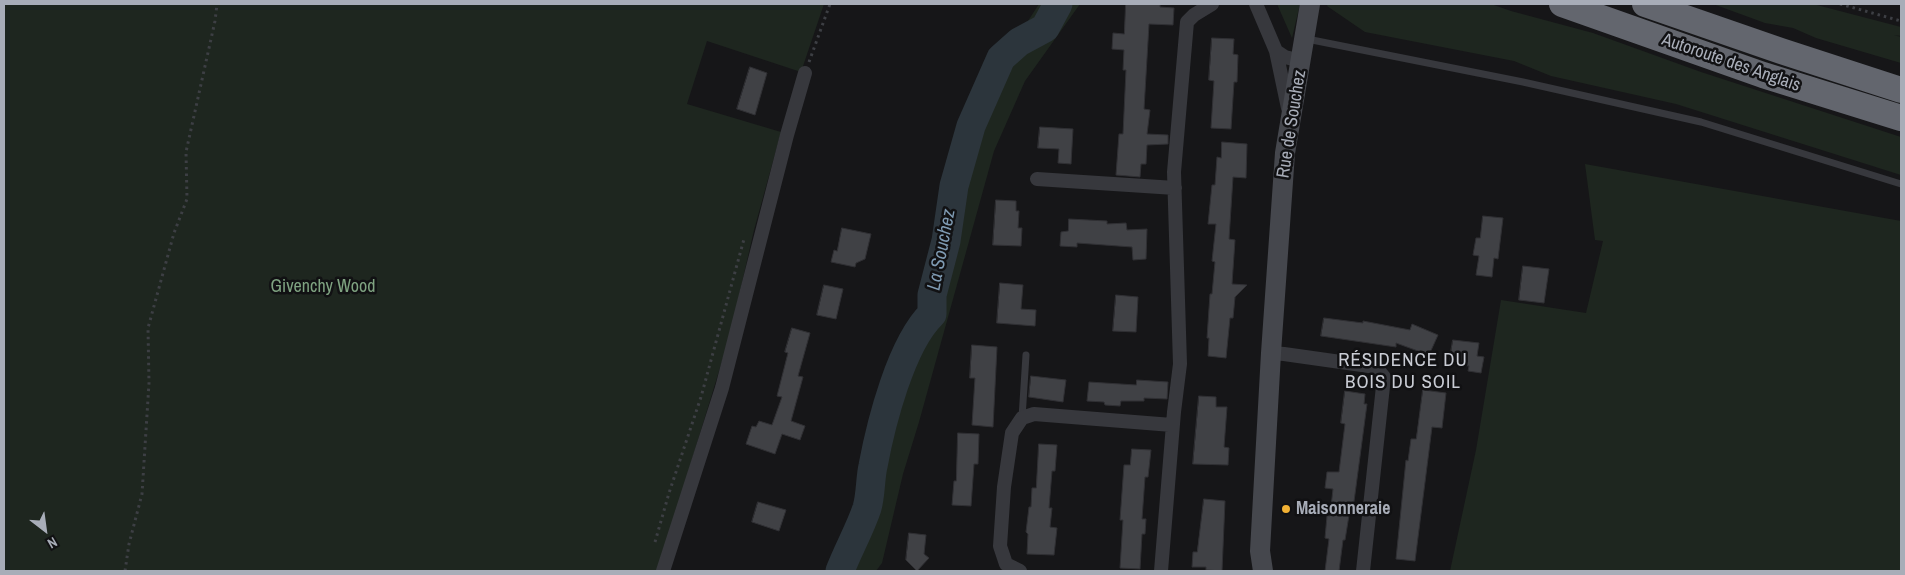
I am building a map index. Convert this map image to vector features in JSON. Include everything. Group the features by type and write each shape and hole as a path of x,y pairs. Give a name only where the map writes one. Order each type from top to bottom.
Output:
{"highway":[{"name":"Autoroute des Anglais","path":"1562,4 1763,75 1901,118"},
{"name":"Autoroute des Anglais","path":"1645,4 1901,90"}],"main road":[{"path":"1301,61 1310,4"},
{"name":"Rue de Souchez","path":"1268,571 1273,551 1275,520 1278,354 1285,153 1301,61"},
{"name":"Rue de Souchez","path":"1263,571 1260,551 1298,159 1301,61"}],"street":[{"path":"1161,571 1172,425 1180,364 1174,172 1187,22 1194,15 1212,4"},
{"path":"1256,4 1276,50 1290,117"},
{"path":"1276,50 1285,57 1301,61"},
{"path":"662,571 722,388 784,144 805,73"},
{"path":"1037,179 1175,188"},
{"path":"1278,354 1376,367 1384,377 1363,571"},
{"path":"1020,571 1006,564 1000,546 1004,487 1012,433 1022,418 1034,414 1172,425"}],"lane":[{"path":"1304,38 1524,82 1701,122 1901,184"},
{"path":"1022,418 1026,355"}],"path":[{"path":"125,571 129,544 142,494 149,383 148,328 174,234 187,199 186,152 216,22 217,4"},
{"path":"805,73 830,4"},
{"path":"1840,4 1901,21"},
{"path":"654,548 669,493 701,397 744,239"}],"green space":[{"name":"Givenchy Wood","path":"4,4 824,4 801,72 707,41 687,104 781,132 754,230 730,335 658,571 4,571"},
{"path":"1039,4 1080,4 1025,81 994,151 903,474 882,563 876,571 829,571 833,561 849,539 854,527 858,481 870,454 882,405 922,312 938,237 950,163 962,118 1002,38 1026,24"},
{"path":"1277,4 1300,4 1292,38"},
{"path":"1328,4 1491,4 1593,33 1701,72 1901,137 1901,175 1676,104 1551,76 1514,61 1365,32 1327,6"},
{"path":"1713,4 1813,4 1901,27 1901,36 1894,35 1901,37 1901,63 1816,38 1793,28 1765,23"},
{"path":"1585,164 1901,221 1901,571 1450,571 1476,450 1501,300 1586,313 1603,241 1595,240"}],"building":[{"path":"1126,4 1160,4 1160,7 1174,8 1173,25 1149,24 1144,109 1150,110 1147,134 1168,135 1168,144 1147,145 1146,164 1141,164 1140,177 1116,175 1119,134 1123,134 1126,70 1123,70 1124,50 1112,49 1113,33 1124,34"},
{"path":"1212,38 1234,39 1233,54 1238,55 1237,82 1234,82 1231,129 1211,128 1214,81 1209,80"},
{"path":"750,67 767,73 755,115 737,109"},
{"path":"1040,127 1073,129 1071,164 1058,163 1059,149 1038,148"},
{"path":"1222,142 1247,144 1246,178 1233,177 1229,239 1235,240 1232,284 1247,285 1235,297 1233,318 1230,318 1226,358 1208,356 1209,338 1207,338 1210,294 1212,294 1215,262 1212,261 1216,224 1208,224 1212,185 1215,185 1217,157 1221,158"},
{"path":"996,200 1016,201 1016,211 1019,211 1018,228 1022,228 1021,246 993,245"},
{"path":"1483,216 1503,218 1498,259 1494,258 1492,277 1476,275 1479,256 1473,255 1476,238 1480,238"},
{"path":"1069,219 1107,221 1107,224 1126,223 1127,230 1147,229 1146,259 1133,260 1132,247 1077,243 1077,247 1060,246 1061,232 1068,231"},
{"path":"842,228 871,234 865,259 856,263 855,267 831,262 834,250 837,251"},
{"path":"1523,266 1549,269 1544,303 1519,300"},
{"path":"1000,283 1023,285 1021,309 1036,310 1035,326 997,323"},
{"path":"824,285 843,289 836,319 817,315"},
{"path":"1116,295 1138,297 1136,332 1113,331"},
{"path":"1324,318 1363,323 1363,321 1410,330 1412,324 1438,335 1429,355 1396,343 1396,347 1321,336"},
{"path":"792,328 810,333 798,376 803,377 791,421 805,426 800,440 782,434 775,454 746,444 752,426 756,427 759,421 772,425 782,397 777,396 788,353 785,352"},
{"path":"1453,340 1479,343 1477,356 1484,357 1481,373 1468,371 1469,366 1449,364"},
{"path":"972,345 997,347 993,427 972,425 975,378 970,378"},
{"path":"1031,376 1066,380 1063,402 1029,397"},
{"path":"1137,380 1168,382 1167,399 1144,398 1144,401 1121,401 1120,406 1105,405 1104,402 1087,401 1089,382 1136,385"},
{"path":"1423,390 1446,393 1442,428 1432,427 1415,561 1396,559 1406,460 1408,461 1411,439 1416,439"},
{"path":"1345,391 1365,394 1364,404 1367,404 1353,509 1350,509 1345,540 1343,540 1339,571 1325,571 1329,539 1325,538 1327,516 1330,516 1333,489 1325,488 1327,472 1339,472 1345,424 1341,423"},
{"path":"1199,396 1216,397 1216,407 1227,407 1224,447 1229,448 1228,465 1193,464"},
{"path":"958,433 979,434 978,464 974,464 971,506 952,505 954,481 956,481"},
{"path":"1039,444 1057,445 1055,471 1052,471 1049,508 1052,508 1050,527 1057,528 1054,555 1027,554 1028,534 1026,532 1029,507 1031,507 1032,488 1036,488"},
{"path":"1132,449 1151,450 1148,477 1145,477 1142,519 1146,519 1145,534 1142,534 1140,569 1120,568 1123,520 1120,520 1124,465 1130,465"},
{"path":"1204,499 1225,501 1222,571 1206,570 1206,567 1192,567 1193,552 1197,552"},
{"path":"758,502 786,510 779,531 752,522"},
{"path":"909,533 926,535 924,554 929,558 917,571 906,560"}],"waterway":[{"name":"La Souchez","path":"840,571 867,508 877,448 894,385 911,344 921,327 932,314 932,295 946,241 954,186 971,126 1001,58 1019,42 1045,28 1058,4"}],"place":[{"name":"Maisonneraie","path":"1286,509"}],"district":[{"name":"RÉSIDENCE DU BOIS DU SOIL","path":"1403,372"}]}
